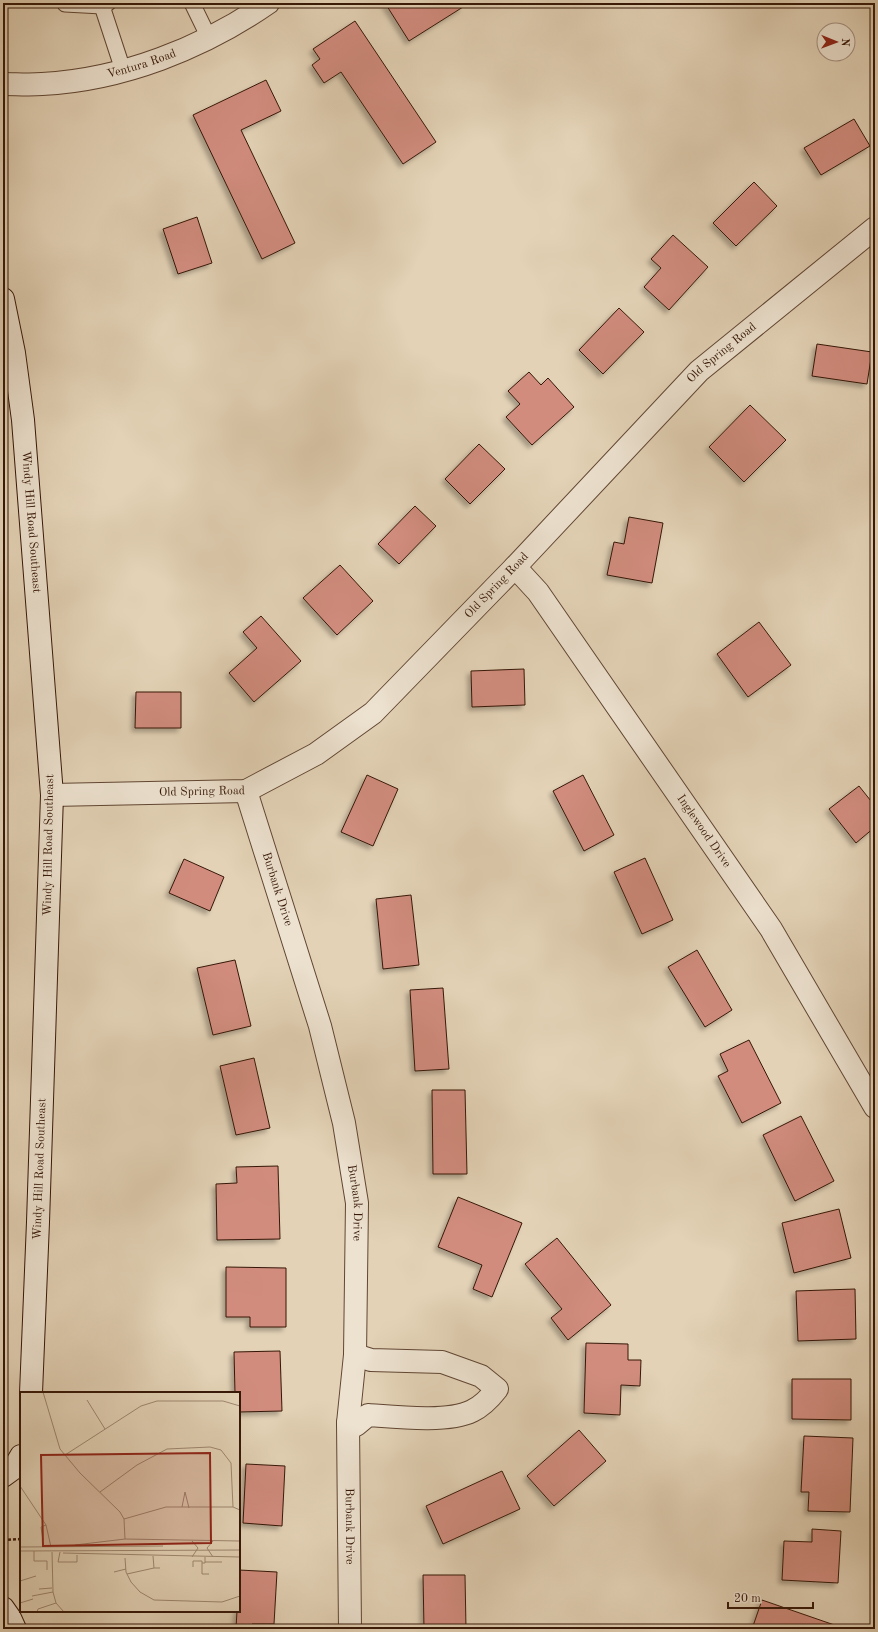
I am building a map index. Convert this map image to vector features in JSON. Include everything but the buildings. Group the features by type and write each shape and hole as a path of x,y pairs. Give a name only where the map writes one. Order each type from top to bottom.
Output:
{"street":[{"name":"Ventura Road","path":"3,84 42,84 90,78 170,56 234,25 268,3"},
{"name":"Old Spring Road","path":"52,795 246,791 316,754 373,713 515,567 699,372 875,228"},
{"name":"Windy Hill Road Southeast","path":"3,299 14,353 23,420 52,795 39,1206 31,1392"},
{"name":"Inglewood Drive","path":"515,567 538,592 772,929 875,1107"},
{"name":"Burbank Drive","path":"246,791 320,1026 344,1123 357,1203 355,1355 348,1423 350,1629"},
{"path":"348,1423 356,1426 368,1416 444,1418 472,1412 488,1400 497,1389 481,1376 442,1362 371,1360 355,1355"},
{"path":"3,1476 14,1468 20,1458"},
{"path":"3,1608 15,1629"},
{"path":"24,1629 25,1612"}],"lane":[{"path":"192,3 209,38"},
{"path":"66,4 105,4 123,70"}],"path":[{"path":"3,1540 20,1539"}]}
